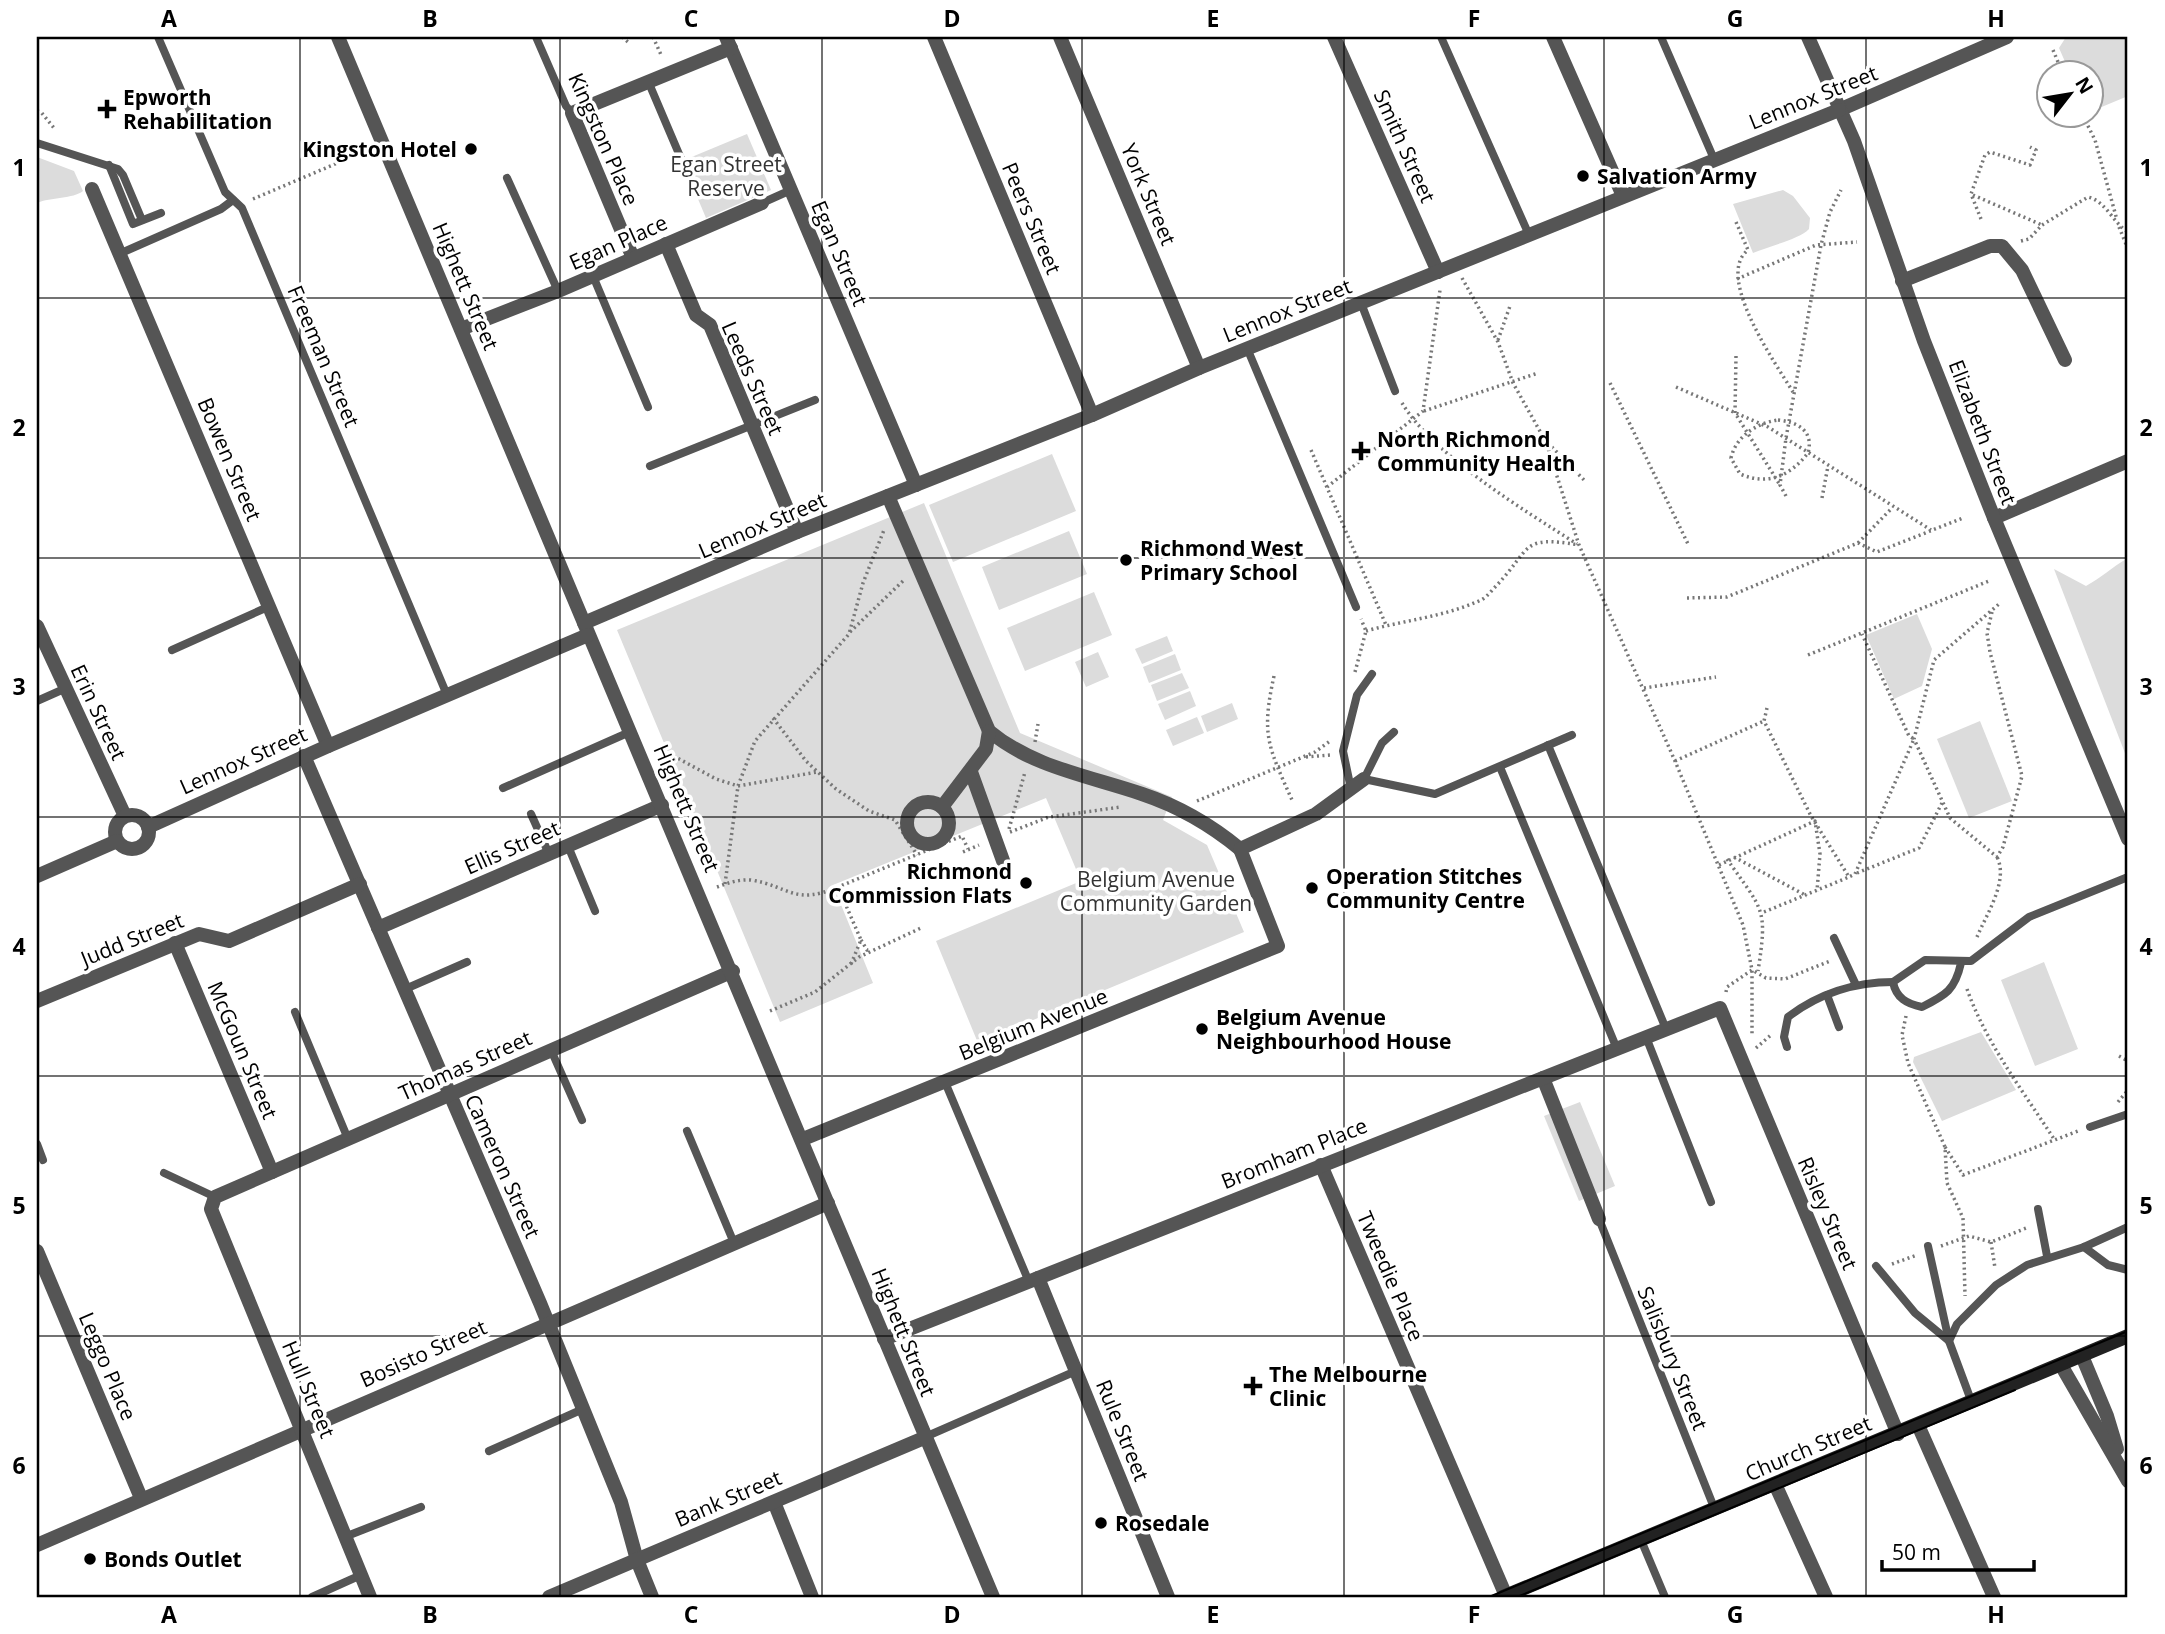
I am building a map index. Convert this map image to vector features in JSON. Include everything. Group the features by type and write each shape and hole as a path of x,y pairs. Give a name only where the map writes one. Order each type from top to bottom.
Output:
{"main road":[{"name":"Church Street","path":"1505,1597 2128,1336"}],"street":[{"name":"Highett Street","path":"338,37 385,143 586,629 733,971 924,1438 993,1597"},
{"name":"Peers Street","path":"934,37 1092,415"},
{"name":"York Street","path":"1060,37 1199,368"},
{"name":"Smith Street","path":"1334,37 1439,278"},
{"path":"1553,37 1623,196"},
{"name":"Elizabeth Street","path":"1808,37 1854,141 1902,281 1994,518 2128,839"},
{"name":"Lennox Street","path":"148,827 447,695 656,593 797,532 1092,415 1247,348 1361,303 1439,278 1455,265 1839,110 2007,37"},
{"path":"572,113 668,73 728,43"},
{"name":"Egan Street","path":"728,43 916,485"},
{"name":"Kingston Place","path":"572,113 633,258"},
{"name":"Bowen Street","path":"92,190 328,746"},
{"name":"Egan Place","path":"461,329 558,291 762,203"},
{"name":"Leeds Street","path":"666,244 696,315 710,326 797,532"},
{"path":"1902,281 1990,246 2002,246 2022,270 2065,360"},
{"path":"1994,518 2128,461"},
{"path":"888,496 989,731 1010,748 1178,809 1240,849 1316,814 1364,779"},
{"name":"Erin Street","path":"37,625 64,689 125,816"},
{"path":"942,807 985,750 989,731"},
{"name":"Cameron Street","path":"304,756 548,1322 621,1502 637,1560 652,1597"},
{"path":"971,772 1001,836 1006,869"},
{"name":"Ellis Street","path":"378,928 662,804"},
{"path":"125,816 136,816 148,827 148,838 141,846 125,848 117,841 115,827 125,816"},
{"path":"37,876 117,841"},
{"name":"Belgium Avenue","path":"803,1139 1278,946 1240,849"},
{"name":"Judd Street","path":"37,1001 199,934 229,941 360,884"},
{"name":"McGoun Street","path":"175,943 272,1172"},
{"name":"Thomas Street","path":"215,1197 733,971"},
{"name":"Bromham Place","path":"884,1339 1720,1008"},
{"name":"Risley Street","path":"1720,1008 1898,1434"},
{"path":"1543,1078 1599,1219"},
{"name":"Tweedie Place","path":"1321,1165 1505,1597"},
{"name":"Hull Street","path":"215,1197 211,1209 370,1597"},
{"name":"Bosisto Street","path":"37,1545 828,1203"},
{"name":"Leggo Place","path":"37,1251 141,1498"},
{"name":"Rule Street","path":"1034,1280 1076,1371 1168,1597"},
{"path":"2082,1356 2107,1416 2125,1474"},
{"path":"2061,1365 2125,1474"},
{"path":"1918,1425 1994,1597"},
{"name":"Bank Street","path":"549,1597 924,1438"},
{"path":"1775,1484 1826,1597"},
{"path":"774,1502 812,1597"}],"lane":[{"name":"Freeman Street","path":"158,37 225,192 235,202 293,328 447,695"},
{"name":"Kingston Place","path":"536,37 566,106 572,113"},
{"path":"1441,37 1529,235"},
{"path":"1661,37 1714,159"},
{"path":"649,81 682,161"},
{"path":"37,143 109,164 133,224 161,213"},
{"path":"507,178 558,291"},
{"name":"Egan Place","path":"762,203 790,190"},
{"path":"119,254 235,202"},
{"path":"593,276 648,407"},
{"path":"1361,303 1395,391"},
{"path":"1247,348 1356,607"},
{"path":"650,466 815,400"},
{"path":"172,650 270,606"},
{"path":"1351,789 1343,751 1357,695 1372,674"},
{"path":"37,701 64,689"},
{"path":"503,788 632,731"},
{"path":"1394,732 1382,743 1364,779 1435,794 1572,736"},
{"path":"1548,745 1666,1029"},
{"path":"1500,767 1617,1049"},
{"path":"531,814 549,854"},
{"path":"568,846 595,911"},
{"path":"1787,1047 1784,1037 1788,1017 1827,995 1856,985 1893,982 1925,960 1942,958 1961,963 1972,961 2029,917 2128,877"},
{"path":"1834,938 1856,985"},
{"path":"403,990 467,962"},
{"path":"1893,982 1895,991 1908,1003 1922,1007 1942,996 1956,982 1961,963"},
{"path":"1827,995 1839,1027"},
{"path":"295,1012 348,1139"},
{"path":"1646,1037 1711,1202"},
{"path":"551,1050 582,1120"},
{"path":"945,1082 1034,1280"},
{"path":"2090,1127 2128,1114"},
{"path":"687,1131 734,1243"},
{"path":"37,1144 43,1160"},
{"path":"164,1172 215,1197"},
{"path":"2038,1209 2048,1256"},
{"name":"Salisbury Street","path":"1599,1219 1715,1510"},
{"path":"1949,1341 1961,1319 1998,1283 2048,1256 2084,1247 2128,1227"},
{"path":"2084,1247 2108,1265 2118,1270 2128,1270"},
{"path":"1928,1248 1949,1341 1972,1403"},
{"path":"1877,1268 1915,1313 1949,1341"},
{"path":"924,1438 1076,1371"},
{"path":"489,1451 583,1409"},
{"path":"347,1536 421,1507"},
{"path":"1641,1541 1665,1597"},
{"path":"312,1597 361,1575"}],"path":[{"path":"622,37 628,42"},
{"path":"653,37 668,73"},
{"path":"2053,50 2057,60"},
{"path":"37,111 41,112 54,128"},
{"path":"2090,130 2118,226 2128,249"},
{"path":"235,202 385,143"},
{"path":"1981,219 1972,194 1985,155 1990,152 2030,165 2036,150 2030,147"},
{"path":"1780,485 1821,245 1830,212 1841,190"},
{"path":"1972,194 2042,225"},
{"path":"2002,246 2029,239 2042,225 2088,197 2108,211 2118,226 2128,232"},
{"path":"1736,222 1748,250 1736,265 1737,279 1759,335 1794,394"},
{"path":"1737,279 1821,245 1857,242"},
{"path":"1455,265 1498,342 1513,383 1546,442 1579,545 1644,688 1743,925 1752,970 1752,1052"},
{"path":"1423,411 1439,278"},
{"path":"1498,342 1510,306"},
{"path":"1736,356 1735,413 1786,496"},
{"path":"1327,487 1413,422 1423,411 1538,373"},
{"path":"1610,383 1689,546"},
{"path":"1676,387 1762,424 1931,530"},
{"path":"1395,391 1413,422 1459,461 1579,545"},
{"path":"1789,421 1804,429 1809,437 1808,453 1776,479 1749,477 1734,467 1731,458 1733,449 1746,433 1762,424 1789,421"},
{"path":"1546,442 1586,482"},
{"path":"1311,450 1386,625"},
{"path":"1822,498 1828,466"},
{"path":"1687,598 1727,597 1858,543 1892,508"},
{"path":"1858,543 1877,552 1963,518"},
{"path":"849,634 863,583 887,525"},
{"path":"1366,631 1432,618 1484,598 1525,547 1547,540 1579,545"},
{"path":"725,884 738,786 755,741 849,634 909,575"},
{"path":"1808,655 1989,581"},
{"path":"1855,874 1914,739 1934,660 1999,604"},
{"path":"1353,682 1366,631 1356,607"},
{"path":"1992,611 1987,633 1990,652 2022,776 2003,847 1997,858"},
{"path":"1862,634 1942,803 1958,827 1997,858 2001,865 2000,880 1972,950 1966,985 1974,1007 1998,1051 2054,1139"},
{"path":"1274,676 1265,716 1269,745 1292,800"},
{"path":"1644,688 1716,677"},
{"path":"1767,708 1764,721 1815,821 1849,877"},
{"path":"773,718 817,772 836,789 869,811 895,820 917,855"},
{"path":"1675,761 1764,721"},
{"path":"1001,836 1030,757 1038,723"},
{"path":"1178,809 1303,757 1328,743 1336,733"},
{"path":"659,748 716,779 738,786 817,772"},
{"path":"1303,757 1338,753"},
{"path":"1763,912 1919,848 1942,803"},
{"path":"1001,836 1049,817 1131,807"},
{"path":"1719,865 1727,859 1815,821"},
{"path":"1815,821 1820,854 1817,891"},
{"path":"717,887 751,880 801,897 838,887 962,836 968,849"},
{"path":"1734,857 1807,896"},
{"path":"1727,859 1763,912 1765,930 1758,972"},
{"path":"838,887 861,940 867,950 873,950"},
{"path":"769,1012 816,992 873,950 921,928"},
{"path":"851,964 861,940"},
{"path":"1752,970 1766,978 1785,979 1842,957"},
{"path":"1720,1008 1727,987 1752,970"},
{"path":"1908,1003 1902,1035 1908,1063 1945,1147 1963,1175 2090,1127"},
{"path":"2119,1056 2128,1060"},
{"path":"2115,1104 2128,1090"},
{"path":"1945,1147 1944,1170 1963,1218 1965,1300 1961,1319"},
{"path":"1877,1268 1964,1237 1991,1242 2040,1222"},
{"path":"1991,1242 1998,1283"}],"green space":[{"path":"2066,37 2128,37 2128,96 2106,105 2106,60 2064,60 2059,48"},
{"name":"Egan Street Reserve","path":"747,134 771,190 706,218 682,161"},
{"path":"37,157 74,171 83,191 37,203"},
{"path":"1783,190 1793,196 1810,218 1809,229 1792,239 1753,253 1733,204"},
{"path":"1052,454 1076,511 953,562 929,505"},
{"name":"Belgium Avenue Community Garden","path":"924,503 1020,733 1172,797 1163,820 1207,845 1244,932 978,1043 936,941 1081,881 1046,798 833,885 873,983 780,1022 617,630"},
{"path":"1069,531 1087,574 999,610 982,567"},
{"path":"2128,558 2128,761 2054,569 2086,586"},
{"path":"1094,592 1112,635 1025,671 1007,628"},
{"path":"1917,614 1932,649 1922,686 1894,699 1866,635"},
{"path":"1167,636 1173,651 1142,664 1135,649"},
{"path":"1098,652 1109,677 1086,687 1075,662"},
{"path":"1175,654 1181,670 1149,683 1143,667"},
{"path":"1182,673 1189,688 1157,701 1151,685"},
{"path":"1190,691 1196,706 1165,720 1158,704"},
{"path":"1232,703 1238,719 1207,732 1201,716"},
{"path":"1197,717 1204,733 1173,746 1166,730"},
{"path":"1980,721 2012,801 1969,818 1937,739"},
{"path":"2044,962 2078,1049 2035,1066 2001,980"},
{"path":"1981,1032 2016,1090 1942,1121 1913,1062 1914,1057"},
{"path":"1580,1102 1615,1186 1579,1201 1544,1116"}],"tram line":[{"path":"1489,1597 2128,1331"},
{"path":"1517,1597 2015,1390"}],"place":[{"name":"Epworth Rehabilitation","path":"107,109"},
{"name":"Kingston Hotel","path":"471,149"},
{"name":"Salvation Army","path":"1583,176"},
{"name":"North Richmond Community Health","path":"1361,451"},
{"name":"Richmond West Primary School","path":"1126,560"},
{"name":"Richmond Commission Flats","path":"1026,883"},
{"name":"Operation Stitches Community Centre","path":"1312,888"},
{"name":"Belgium Avenue Neighbourhood House","path":"1202,1029"},
{"name":"The Melbourne Clinic","path":"1253,1386"},
{"name":"Rosedale","path":"1101,1523"},
{"name":"Bonds Outlet","path":"90,1559"}]}
